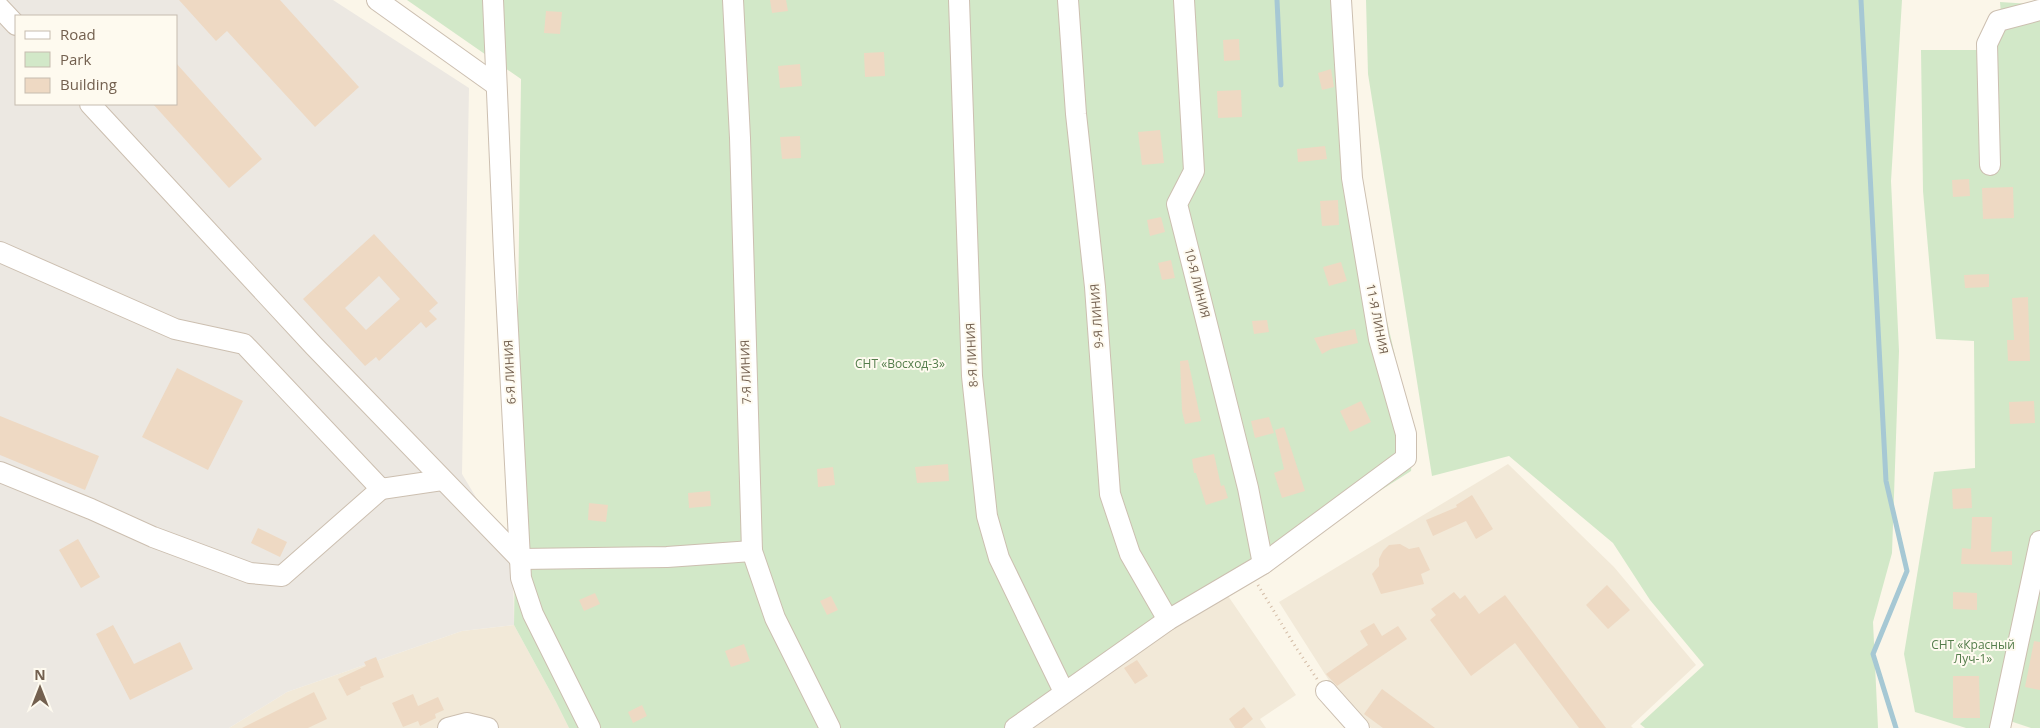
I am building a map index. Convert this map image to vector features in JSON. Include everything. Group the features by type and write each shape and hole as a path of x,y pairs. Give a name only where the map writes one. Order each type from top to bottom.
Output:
{"street":[{"path":"376,0 496,85"},
{"name":"6-Я ЛИНИЯ","path":"493,0 521,578 533,614 590,728"},
{"name":"7-Я ЛИНИЯ","path":"733,0 740,148 752,550 775,618 830,728"},
{"name":"8-Я ЛИНИЯ","path":"959,0 972,376 987,516 998,558 1064,692"},
{"name":"9-Я ЛИНИЯ","path":"1068,0 1076,114 1095,287 1110,494 1130,554 1168,620"},
{"name":"10-Я ЛИНИЯ","path":"1184,0 1194,171 1177,204 1246,478 1259,571"},
{"name":"11-Я ЛИНИЯ","path":"1259,571 1406,458 1406,434 1380,339 1352,178 1341,0"},
{"path":"0,8 15,24"},
{"path":"1990,165 1987,44 1998,21 2040,10"},
{"path":"91,105 442,480 520,559 667,557 752,550"},
{"path":"0,252 175,330 244,344 381,489"},
{"path":"0,472 162,540 250,573 282,576 381,489 442,480"},
{"path":"2004,727 2040,541"},
{"path":"1015,728 1168,620 1259,571"},
{"path":"1326,691 1359,728"},
{"path":"452,726 468,723 488,728"}],"path":[{"path":"1259,571 1295,646 1326,691"}],"shaded area":[{"path":"0,0 333,0 469,88 462,474 513,559 514,625 462,631 287,692 229,728 0,728"},
{"path":"1508,464 1614,567 1696,665 1631,726 1633,728 1371,728 1337,693 1279,602"},
{"path":"1226,593 1296,695 1260,719 1266,728 1034,728 1169,631"},
{"path":"514,625 569,728 229,728 287,692 462,631"}],"green space":[{"name":"СНТ «Восход-3»","path":"407,0 1351,0 1353,174 1414,438 1411,471 1169,625 1026,728 569,728 514,625 521,79"},
{"path":"1366,0 1902,0 1891,181 1899,351 1892,553 1873,622 1878,728 1645,728 1640,724 1704,665 1650,600 1613,543 1509,456 1432,476 1368,74"},
{"name":"СНТ «Красный Луч-1»","path":"2036,0 2040,0 2040,728 2031,728 1998,717 1995,728 1966,728 1915,712 1904,654 1934,472 1975,468 1974,341 1936,339 1923,191 1921,50 1978,50 2001,14 2000,2 2031,4"}],"building":[{"path":"179,0 280,0 359,87 315,127 227,31 216,41"},
{"path":"770,0 786,0 788,11 772,13"},
{"path":"546,11 562,12 560,34 544,33"},
{"path":"1239,39 1240,60 1224,61 1223,40"},
{"path":"884,52 885,76 865,77 864,53"},
{"path":"800,64 802,86 780,88 778,66"},
{"path":"178,65 262,159 229,188 154,105 178,105"},
{"path":"1331,69 1334,87 1322,90 1318,73"},
{"path":"1241,90 1242,117 1218,118 1217,91"},
{"path":"1160,130 1164,163 1142,165 1138,132"},
{"path":"800,136 801,158 782,159 780,137"},
{"path":"1325,146 1327,159 1298,162 1297,149"},
{"path":"1969,179 1970,196 1953,197 1952,180"},
{"path":"2013,187 2014,218 1983,219 1982,188"},
{"path":"1338,200 1339,225 1322,226 1320,201"},
{"path":"1161,217 1165,232 1150,236 1147,220"},
{"path":"374,234 438,303 429,311 437,319 426,328 421,322 379,361 376,357 365,366 303,299","holes":["379,276 400,299 366,330 345,308"]},
{"path":"1171,260 1175,278 1162,280 1158,263"},
{"path":"1341,262 1347,281 1329,286 1323,267"},
{"path":"1989,274 1989,287 1965,288 1964,275"},
{"path":"2028,297 2030,361 2008,361 2007,340 2014,340 2012,298"},
{"path":"1267,320 1269,332 1254,334 1252,321"},
{"path":"1355,329 1358,343 1331,349 1322,354 1314,338"},
{"path":"1188,360 1201,421 1185,424 1182,411 1180,361"},
{"path":"177,368 243,401 208,470 142,437"},
{"path":"1361,401 1371,422 1350,432 1340,411"},
{"path":"2034,401 2035,423 2010,424 2009,402"},
{"path":"0,416 99,456 85,490 0,455"},
{"path":"1269,417 1274,433 1255,438 1251,421"},
{"path":"1284,427 1305,491 1282,498 1274,473 1284,469 1275,430"},
{"path":"1214,454 1221,486 1224,485 1228,498 1206,505 1196,473 1194,473 1192,459"},
{"path":"948,464 949,481 917,483 915,467"},
{"path":"833,467 835,485 818,487 817,469"},
{"path":"1971,488 1972,508 1953,509 1952,489"},
{"path":"710,491 711,506 689,508 688,493"},
{"path":"1472,495 1493,529 1476,539 1466,521 1433,536 1426,520 1457,507 1456,505"},
{"path":"589,503 608,505 606,522 588,520"},
{"path":"1972,517 1992,517 1991,552 2012,551 2012,565 1961,564 1962,548 1971,549"},
{"path":"258,528 287,542 280,557 251,543"},
{"path":"78,539 100,577 81,588 59,550"},
{"path":"1400,544 1409,549 1419,547 1430,570 1421,574 1424,584 1381,594 1372,574 1379,566 1379,559 1383,551 1389,545"},
{"path":"1607,585 1630,610 1608,629 1586,605"},
{"path":"1454,592 1460,599 1465,595 1479,614 1505,595 1606,728 1579,728 1515,643 1471,676 1430,620 1436,615 1431,609"},
{"path":"1953,592 1977,593 1977,610 1953,609"},
{"path":"595,593 600,604 584,611 579,600"},
{"path":"831,596 838,610 827,615 820,601"},
{"path":"1374,623 1382,636 1398,626 1407,639 1337,686 1326,674 1368,645 1360,631"},
{"path":"113,625 134,664 180,642 193,669 130,700 96,634"},
{"path":"2034,641 2040,642 2040,690 2025,687"},
{"path":"744,644 750,661 731,667 725,651"},
{"path":"376,657 384,677 360,687 361,689 347,696 338,679 366,666 364,662"},
{"path":"1137,660 1148,676 1135,684 1124,668"},
{"path":"1953,676 1979,676 1980,718 1953,718"},
{"path":"1382,689 1435,728 1383,728 1364,714"},
{"path":"314,692 327,719 308,728 242,728"},
{"path":"413,694 418,706 438,697 444,710 435,714 436,718 420,726 418,721 403,727 392,703"},
{"path":"642,705 647,716 633,723 628,712"},
{"path":"1244,707 1253,719 1242,728 1235,728 1229,719"}],"waterway":[{"path":"1277,0 1281,85"},
{"path":"1861,0 1886,481 1907,571 1873,654 1896,728"}]}
